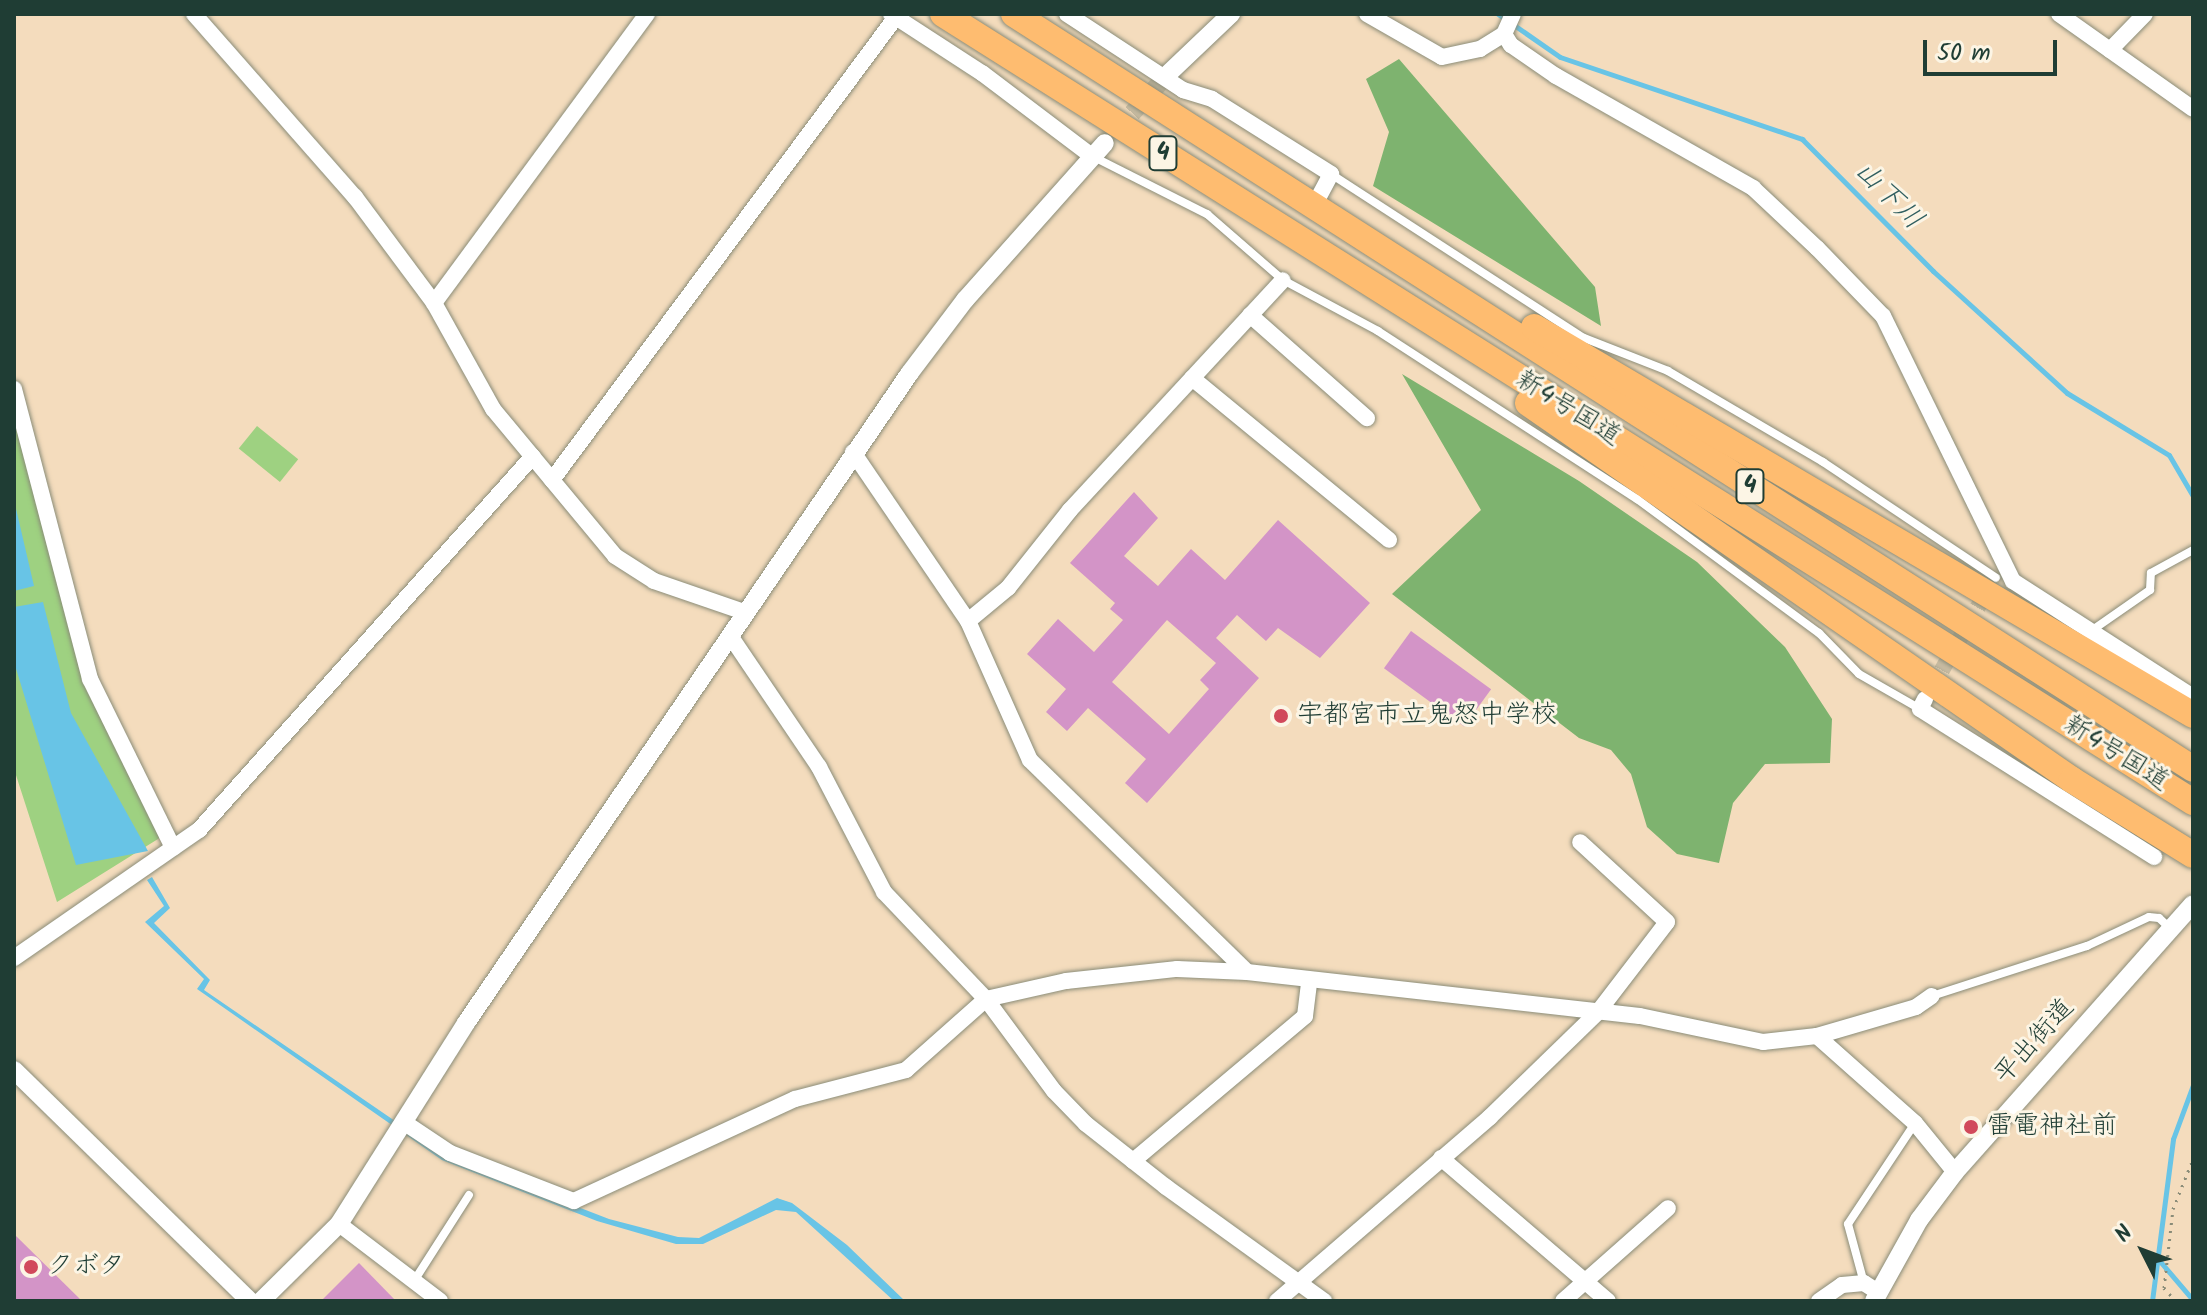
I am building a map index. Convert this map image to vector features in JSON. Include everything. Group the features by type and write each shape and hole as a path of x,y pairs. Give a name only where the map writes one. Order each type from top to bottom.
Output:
{"highway":[{"name":"新4号国道","path":"943,14 2182,795"},
{"name":"新4号国道","path":"1014,14 2190,767"},
{"path":"1314,206 1369,229 2193,715"},
{"path":"1382,292 1455,353 2072,780 2193,855"}],"street":[{"path":"194,14 355,197 434,303 493,409 630,568 747,613"},
{"path":"434,303 647,14"},
{"path":"1067,14 1183,90 1212,99 1331,174 1314,206"},
{"path":"1367,14 1442,57 1480,49 1504,34 1513,14"},
{"path":"2059,14 2193,109"},
{"path":"2110,50 2145,14"},
{"path":"1169,73 1227,15"},
{"path":"261,1301 339,1224 466,1023 731,637 853,452 965,300 1099,150 893,16 552,480"},
{"path":"1504,34 1511,45 1556,76 1753,188 1883,316 1999,577 2013,581 2193,697"},
{"path":"968,621 1008,588 1070,510 1283,280"},
{"path":"1250,315 1367,418"},
{"path":"1192,378 1389,540"},
{"path":"14,389 90,679 173,848"},
{"path":"853,452 968,621 1030,760 1247,972"},
{"path":"14,958 199,830 533,456"},
{"path":"731,637 819,767 884,892 986,999 1054,1091 1133,1161 1324,1301"},
{"path":"1923,704 2154,857"},
{"path":"1277,1301 1297,1280 1441,1158 1598,1012 1667,922 1580,842"},
{"name":"平出街道","path":"1872,1292 1955,1172 2193,904"},
{"path":"405,1123 450,1153 574,1201 795,1099 906,1070 986,999 1027,987 1177,969 1247,972 1309,982 1673,1021 1745,1041 1817,1036 1916,1007 1932,996"},
{"path":"1133,1161 1305,1016 1309,982"},
{"path":"1817,1036 1915,1123 1955,1172"},
{"path":"14,1070 250,1301"},
{"path":"1441,1158 1608,1301"},
{"path":"1563,1301 1668,1208"},
{"path":"339,1224 440,1301"},
{"path":"1819,1301 1842,1285 1872,1292"}],"lane":[{"path":"1099,150 1207,214 1283,280 1378,331 1649,507 1819,633 1859,674 1923,704"},
{"path":"1331,174 1584,338 1668,371 1823,462 1999,577"},
{"path":"2091,631 2150,590 2151,573 2193,550"},
{"path":"1932,996 2087,946 2149,917 2159,918 2171,929"},
{"path":"1872,1292 1848,1224 1915,1123"},
{"path":"414,1281 469,1195"}],"path":[{"path":"2176,1301 2164,1288 2173,1209 2193,1159"}],"green space":[{"path":"1399,59 1595,287 1601,326 1373,186 1389,132 1366,79"},
{"path":"1402,374 1579,481 1697,562 1785,647 1832,719 1830,763 1765,764 1733,803 1719,863 1677,854 1647,827 1631,774 1611,750 1579,738 1392,594 1481,510"},
{"path":"14,393 90,679 166,834 57,902 14,769"},
{"path":"257,426 298,459 280,482 239,449"}],"water":[{"path":"14,500 34,586 14,591"},
{"path":"43,602 71,713 148,851 76,865 14,662 14,607"},
{"path":"152,877 170,908 154,923 210,980 204,990 446,1156 609,1219 678,1237 699,1238 777,1198 792,1203 847,1245 905,1301 894,1301 796,1212 776,1210 703,1244 676,1244 597,1221 442,1160 197,989 204,979 145,922 164,906 147,880"}],"building":[{"path":"1134,492 1158,518 1124,556 1158,586 1191,549 1225,580 1278,520 1370,603 1320,658 1278,628 1266,641 1237,615 1216,638 1259,678 1147,803 1125,783 1146,759 1088,708 1067,731 1046,712 1066,689 1027,654 1058,619 1094,652 1123,620 1110,609 1115,603 1070,563","holes":["1167,620 1216,663 1200,680 1209,689 1169,734 1112,682"]},
{"path":"1411,631 1491,689 1464,726 1384,668"},
{"name":"クボタ","path":"14,1234 82,1301 14,1301"},
{"path":"359,1263 396,1301 321,1301"}],"waterway":[{"name":"山下川","path":"1498,14 1560,57 1802,139 1933,271 2067,393 2169,455 2193,496"},
{"name":"山下川","path":"2152,1301 2173,1139 2193,1085"},
{"path":"2158,1259 2193,1300"}],"tunnel":[{"path":"1114,133 1169,73"},
{"path":"1930,691 1990,586"}],"place":[{"name":"宇都宮市立鬼怒中学校","path":"1281,716"},
{"name":"雷電神社前","path":"1971,1127"},
{"name":"クボタ","path":"31,1267"}]}
